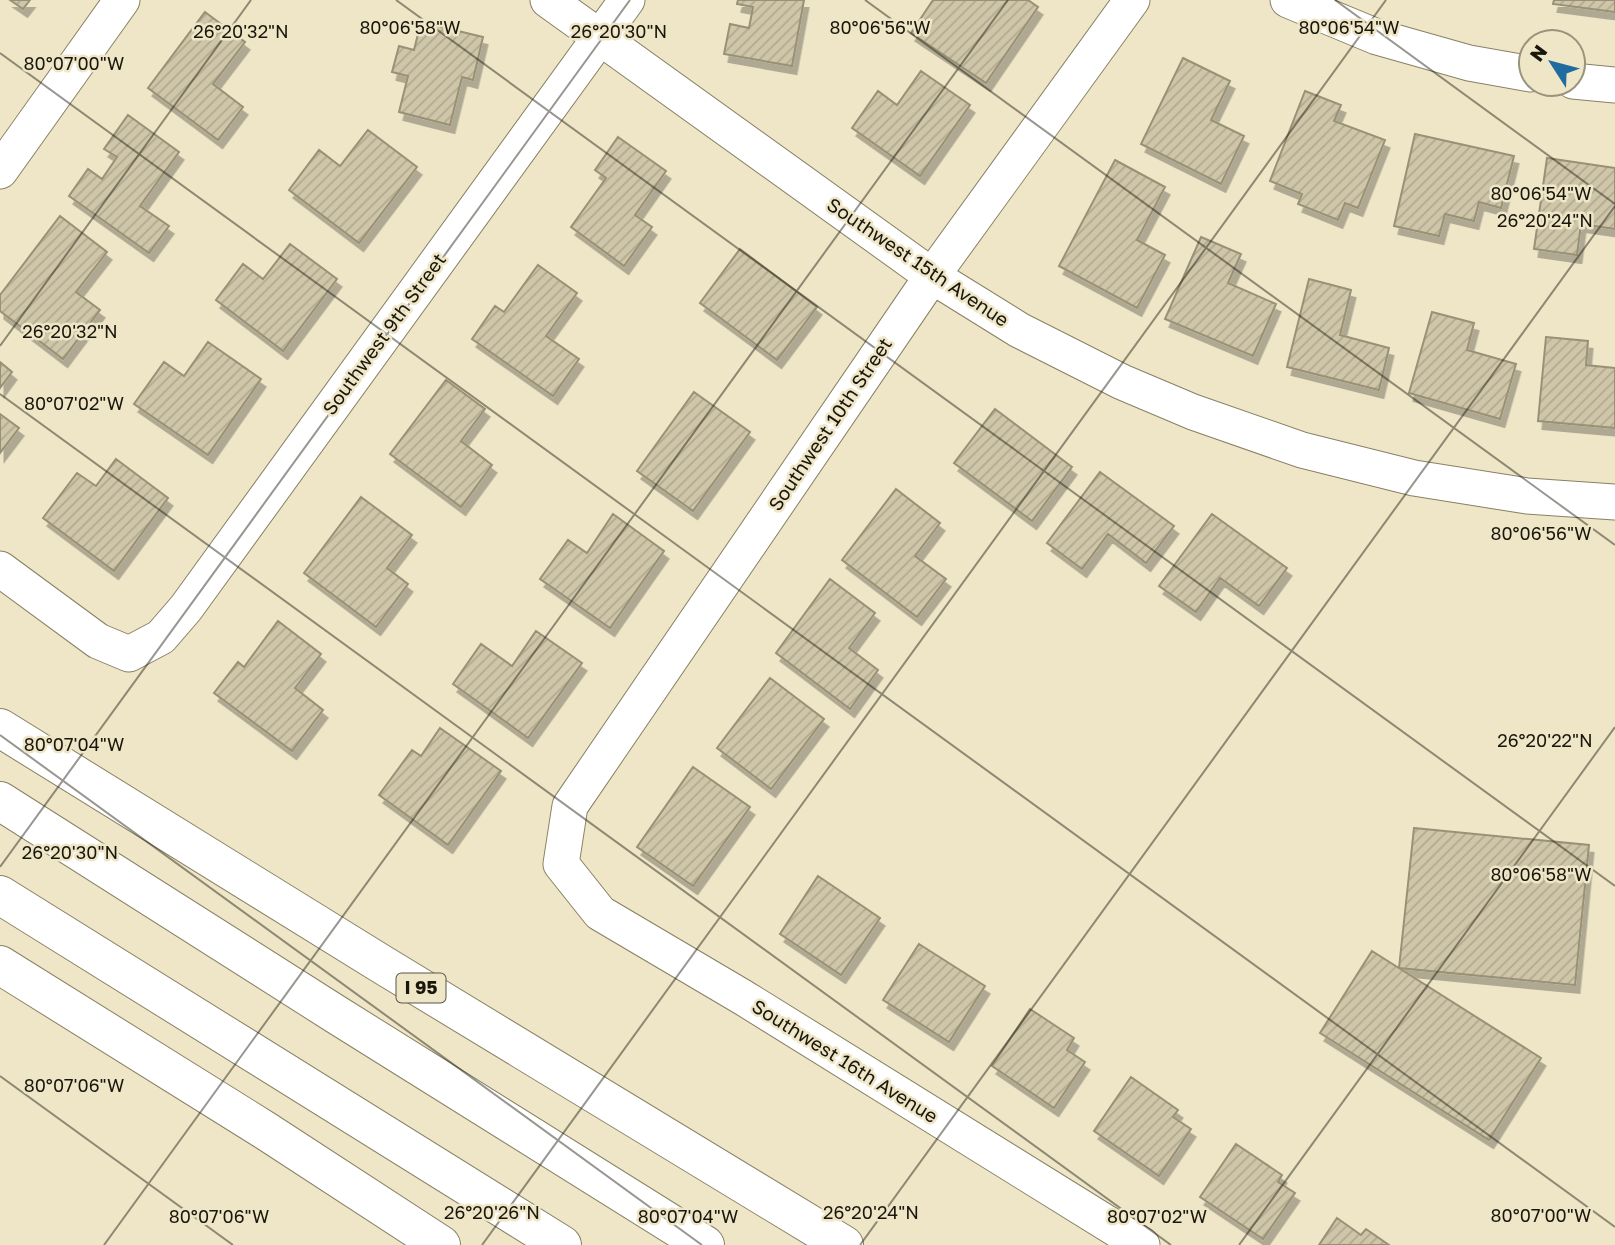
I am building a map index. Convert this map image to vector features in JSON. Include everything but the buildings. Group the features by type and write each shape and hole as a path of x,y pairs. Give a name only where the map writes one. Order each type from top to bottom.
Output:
{"highway":[{"name":"I 95","path":"0,728 371,958 844,1245"},
{"path":"0,801 705,1245"},
{"path":"0,895 562,1245"},
{"path":"0,965 266,1131 441,1245"}],"street":[{"path":"0,171 122,0"},
{"name":"Southwest 15th Avenue","path":"548,0 932,276 1019,330 1122,382 1193,412 1302,450 1414,478 1527,496 1615,502"},
{"name":"Southwest 9th Street","path":"0,569 98,641 129,654 160,637 186,608 627,0"},
{"name":"Southwest 10th Street","path":"561,864 570,806 932,276 1132,0"},
{"path":"1288,0 1377,37 1469,63 1517,72"},
{"path":"1587,82 1615,85"},
{"name":"Southwest 16th Avenue","path":"561,864 600,913 744,998 1142,1245"}]}
